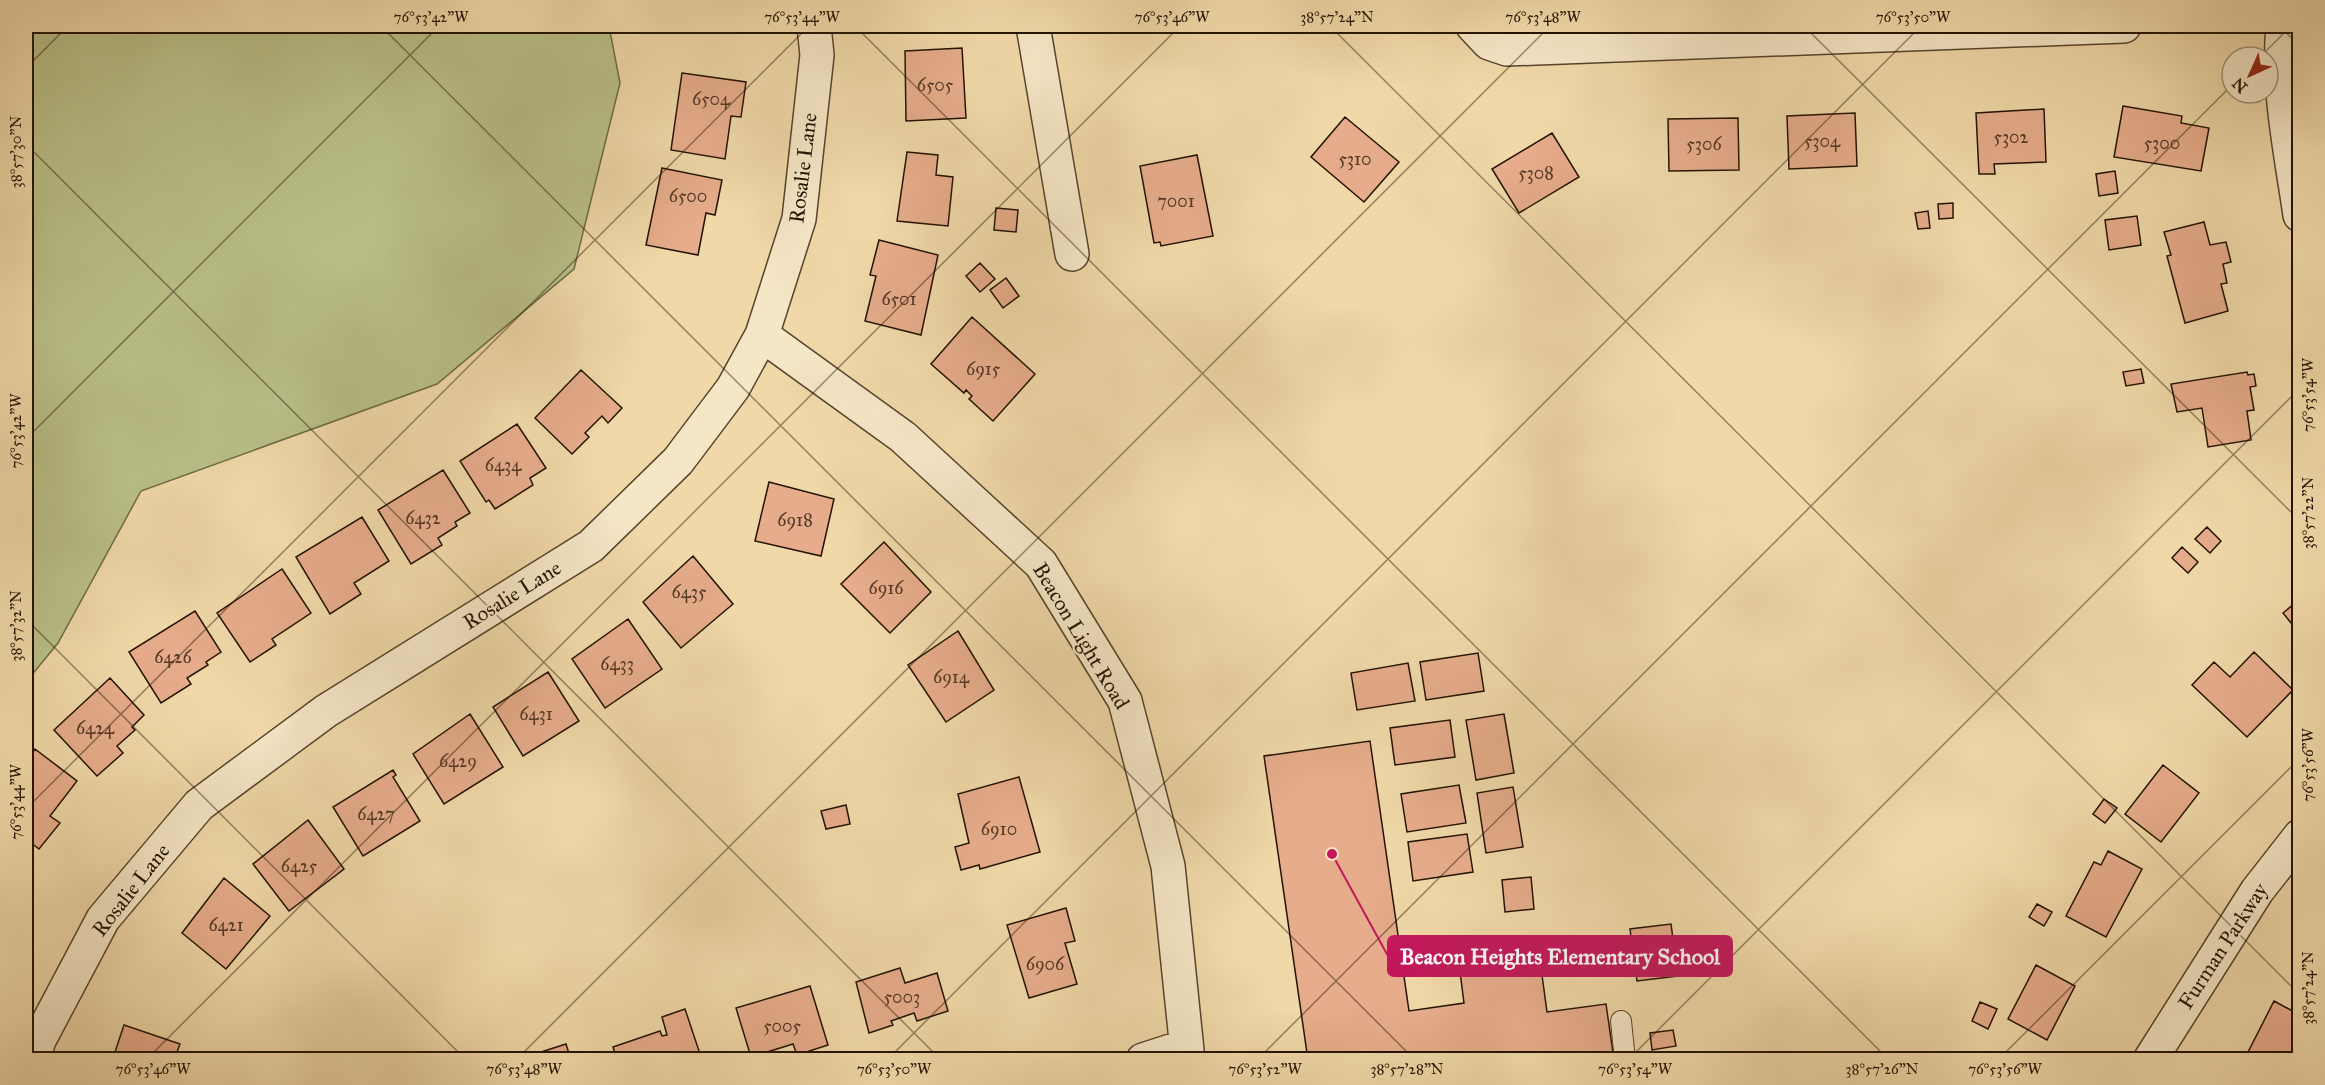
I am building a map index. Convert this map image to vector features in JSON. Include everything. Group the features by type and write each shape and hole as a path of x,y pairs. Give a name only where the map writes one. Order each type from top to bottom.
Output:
{"street":[{"name":"Rosalie Lane","path":"33,1059 39,1040 103,919 199,805 326,711 591,546 678,461 734,388 762,335 799,219 817,55 814,26"},
{"path":"1033,26 1072,254"},
{"path":"1473,26 1489,43 1507,49 2124,26"},
{"path":"2283,26 2281,49 2285,107 2300,215"},
{"name":"Beacon Light Road","path":"762,335 903,437 1041,564 1125,702 1168,866 1187,1053"},
{"name":"Furman Parkway","path":"2150,1059 2257,891 2300,836"},
{"path":"1143,1059 1187,1053"}],"lane":[{"path":"1620,1021 1625,1059"}],"green space":[{"path":"26,26 609,26 620,83 574,269 437,384 141,491 58,643 26,682 26,391 29,389 26,383"}],"building":[{"path":"962,48 966,118 906,121 905,51"},
{"path":"682,73 746,82 741,117 731,116 725,159 671,150"},
{"path":"2123,106 2182,116 2181,123 2209,128 2201,171 2114,157"},
{"path":"2044,109 2046,162 1994,164 1995,174 1979,174 1976,113"},
{"path":"1855,113 1857,166 1789,169 1787,116"},
{"path":"1345,117 1399,162 1364,202 1311,157"},
{"path":"1738,118 1739,170 1669,171 1668,119"},
{"path":"1552,133 1579,177 1519,213 1492,169"},
{"path":"907,152 938,155 936,175 953,177 948,226 897,221"},
{"path":"1197,155 1213,236 1161,246 1160,242 1154,243 1140,166"},
{"path":"662,168 722,180 715,215 706,213 698,255 646,245"},
{"path":"2115,171 2118,193 2099,196 2096,174"},
{"path":"1953,203 1953,218 1939,219 1938,204"},
{"path":"996,208 1018,210 1016,232 994,230"},
{"path":"1928,211 1930,228 1918,229 1915,213"},
{"path":"2137,216 2141,245 2109,250 2105,220"},
{"path":"2204,222 2210,245 2226,242 2231,262 2223,264 2227,283 2221,284 2228,311 2185,323 2167,256 2171,255 2164,232"},
{"path":"879,240 938,255 921,335 865,321 876,276 870,275"},
{"path":"980,263 995,279 980,292 966,276"},
{"path":"1006,278 1019,296 1003,308 990,290"},
{"path":"972,317 1035,374 993,421 969,399 972,396 966,390 964,393 931,364"},
{"path":"2141,369 2144,383 2126,386 2123,372"},
{"path":"581,370 622,408 608,423 602,416 585,433 589,437 572,454 535,418"},
{"path":"2247,372 2248,375 2254,374 2256,386 2250,387 2254,410 2247,411 2251,440 2208,447 2202,408 2177,412 2171,384"},
{"path":"517,424 546,468 530,478 533,485 495,509 489,500 486,502 460,461"},
{"path":"443,470 470,513 455,522 457,526 438,538 442,545 411,564 378,510"},
{"path":"769,482 834,499 821,556 755,541"},
{"path":"362,517 389,561 354,583 361,594 330,614 296,557"},
{"path":"2207,527 2221,541 2210,553 2195,539"},
{"path":"884,542 931,592 890,633 841,584"},
{"path":"2182,547 2198,562 2188,573 2172,558"},
{"path":"693,556 733,604 681,648 643,602"},
{"path":"282,569 311,613 272,639 276,645 250,662 217,613"},
{"path":"2300,599 2300,634 2283,613"},
{"path":"195,611 221,652 206,662 208,665 187,678 191,684 161,703 129,652"},
{"path":"628,619 662,669 605,708 572,659"},
{"path":"958,631 994,690 946,722 908,665"},
{"path":"2254,652 2293,690 2247,737 2192,685 2214,662 2230,677"},
{"path":"1478,653 1484,691 1426,700 1420,662"},
{"path":"1408,663 1415,701 1357,710 1351,673"},
{"path":"548,672 579,721 523,756 493,707"},
{"path":"110,678 144,715 132,727 135,730 117,746 123,753 97,776 54,730"},
{"path":"470,714 503,767 444,804 413,754"},
{"path":"1504,714 1514,773 1476,780 1466,720"},
{"path":"1450,720 1455,757 1395,765 1390,728"},
{"path":"1370,741 1409,1011 1464,1003 1459,964 1539,953 1547,1012 1606,1004 1614,1060 1308,1060 1264,756"},
{"path":"35,749 77,781 50,816 60,823 39,849 26,839 26,761"},
{"path":"2163,765 2199,793 2161,842 2125,814"},
{"path":"393,770 396,775 393,777 420,821 363,856 333,807"},
{"path":"1019,777 1040,852 980,869 979,865 961,870 955,847 969,843 958,794"},
{"path":"1459,785 1466,823 1407,832 1401,794"},
{"path":"1513,787 1523,847 1486,853 1477,793"},
{"path":"2104,799 2117,808 2105,823 2093,814"},
{"path":"846,805 850,824 826,829 821,811"},
{"path":"308,820 344,869 289,911 253,864"},
{"path":"1467,834 1473,872 1413,881 1408,842"},
{"path":"2108,851 2142,869 2106,937 2066,916 2094,862 2101,865"},
{"path":"1531,877 1534,909 1505,912 1502,880"},
{"path":"224,878 270,916 226,969 182,933"},
{"path":"2037,904 2052,912 2044,926 2029,917"},
{"path":"1066,908 1075,941 1065,943 1077,984 1029,998 1007,925"},
{"path":"1671,924 1678,976 1637,981 1630,929"},
{"path":"2036,965 2075,986 2047,1040 2008,1019"},
{"path":"900,968 905,983 937,973 948,1011 917,1021 914,1013 891,1021 893,1025 869,1033 856,982"},
{"path":"810,986 828,1045 797,1055 793,1044 751,1057 736,1008"},
{"path":"2274,1001 2300,1015 2300,1060 2244,1060"},
{"path":"1980,1002 1997,1009 1988,1029 1972,1021"},
{"path":"685,1009 702,1060 617,1060 613,1047 660,1031 662,1036 667,1035 662,1017"},
{"path":"124,1025 180,1044 174,1060 110,1060 111,1054 114,1055"},
{"path":"1673,1030 1676,1046 1652,1050 1650,1033"},
{"path":"566,1044 571,1060 544,1060 541,1052"}],"place":[{"name":"Beacon Heights Elementary School","path":"1332,854"}]}
